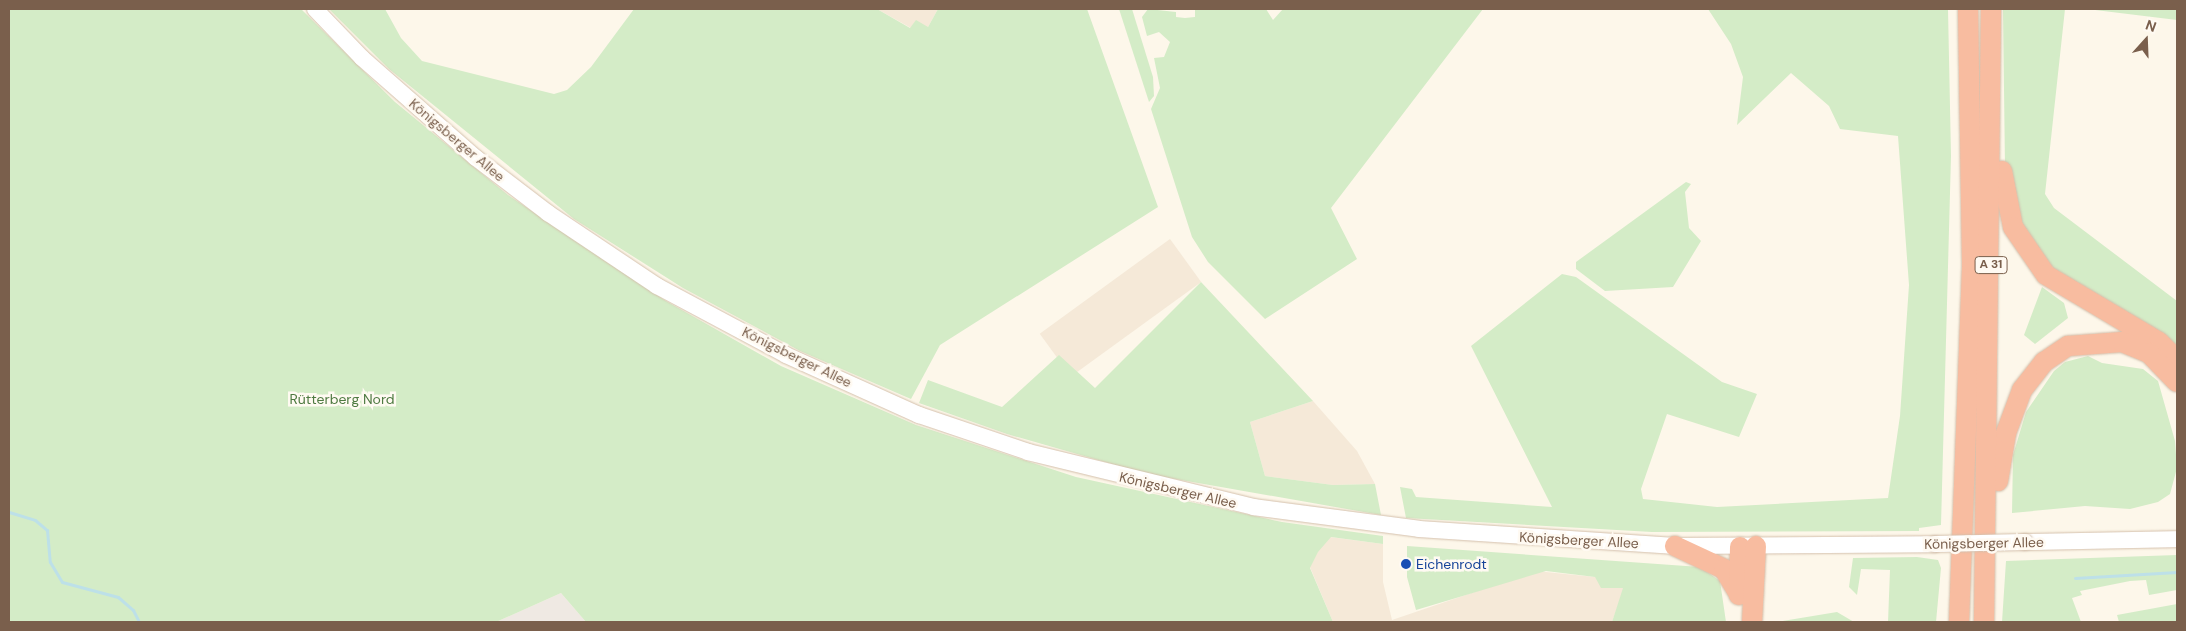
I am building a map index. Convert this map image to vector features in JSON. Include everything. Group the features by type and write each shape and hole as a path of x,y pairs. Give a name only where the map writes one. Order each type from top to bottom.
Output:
{"highway":[{"name":"A 31","path":"1959,622 1963,563 1972,262 1968,9"},
{"path":"1991,10 2002,177 2013,227 2026,250 2046,275 2159,342 2177,360"},
{"name":"A 31","path":"1984,622 1986,602 1991,10"},
{"path":"1986,602 2006,434 2022,390 2039,368 2068,346 2122,342 2149,353 2177,382"},
{"path":"1675,546 1724,569 1739,594"},
{"path":"1739,622 1739,594 1748,547"},
{"path":"1748,547 1752,622"},
{"path":"1950,622 1952,581 1963,563"}],"main road":[{"name":"Königsberger Allee","path":"316,9 362,58 548,213 657,286 786,355 919,414 1079,467 1253,507 1449,532 1675,546 1748,547 2177,539"}],"shaded area":[{"path":"877,9 938,9 928,27 911,28"},
{"path":"1170,239 1201,282 1071,377 1040,334"},
{"path":"1313,401 1357,451 1375,484 1333,485 1265,476 1250,422"},
{"path":"1330,537 1383,544 1383,582 1392,620 1536,571 1595,577 1624,588 1612,622 1333,622 1302,548"},
{"path":"561,593 586,622 496,622"}],"green space":[{"name":"Rütterberg Nord","path":"9,9 301,9 395,102 508,195 666,301 781,366 916,425 1076,477 1282,522 1383,536 1383,544 1331,537 1318,552 1310,568 1333,622 586,622 561,593 496,622 9,622"},
{"path":"329,9 385,9 401,38 422,61 554,94 567,90 591,67 634,9 877,9 910,28 916,20 928,27 938,9 1087,9 1158,207 940,345 911,399 800,351 683,288 574,219 389,69"},
{"path":"1119,9 1132,9 1153,77 1154,96 1149,102"},
{"path":"1148,9 1176,12 1176,17 1185,18 1195,17 1195,9 1266,9 1273,20 1283,9 1483,9 1331,208 1357,259 1265,319 1208,262 1192,237 1151,109 1160,88 1154,58 1164,57 1170,42 1159,32 1147,36 1142,17"},
{"path":"1708,9 1948,9 1951,156 1941,525 1919,528 1919,531 1652,532 1406,518 1400,487 1412,489 1416,497 1552,507 1471,346 1562,274 1576,277 1722,382 1757,394 1739,437 1667,414 1641,489 1643,499 1717,507 1888,498 1900,416 1909,285 1898,136 1840,129 1829,106 1791,73 1737,125 1743,77 1731,44"},
{"path":"2003,9 2065,9 2045,194 2054,208 2177,301 2177,351 2070,285 2025,240 2005,168"},
{"path":"2087,9 2177,9 2177,20"},
{"path":"1686,182 1691,184 1685,192 1689,228 1701,241 1673,287 1605,291 1576,269 1576,262"},
{"path":"1201,282 1313,401 1250,422 1265,476 1333,485 1375,484 1381,515 1147,474 1007,434 919,403 928,380 1002,407 1059,355 1095,388"},
{"path":"2042,287 2064,303 2068,318 2035,344 2024,335"},
{"path":"2088,356 2102,363 2143,369 2158,381 2175,441 2177,468 2170,494 2158,502 2130,509 2085,506 2012,513 2013,455 2026,412 2054,371 2065,362"},
{"path":"1407,546 1700,567 1720,581 1726,622 1612,622 1623,588 1601,588 1595,577 1546,571 1416,610 1407,577"},
{"path":"2177,555 2177,590 2149,595 2146,580 2130,581 2080,591 2082,595 2072,598 2081,622 2002,622 2006,561"},
{"path":"1917,557 1938,560 1941,568 1936,622 1888,622 1890,570 1861,569 1857,595 1849,587 1853,558"},
{"path":"2177,604 2177,622 2119,622 2117,615"},
{"path":"1837,612 1854,622 1776,622"}],"waterway":[{"path":"9,512 35,520 47,530 50,562 62,582 118,597 133,610 139,622"},
{"path":"2075,578 2177,572"}],"place":[{"name":"Eichenrodt","path":"1406,564"}]}
